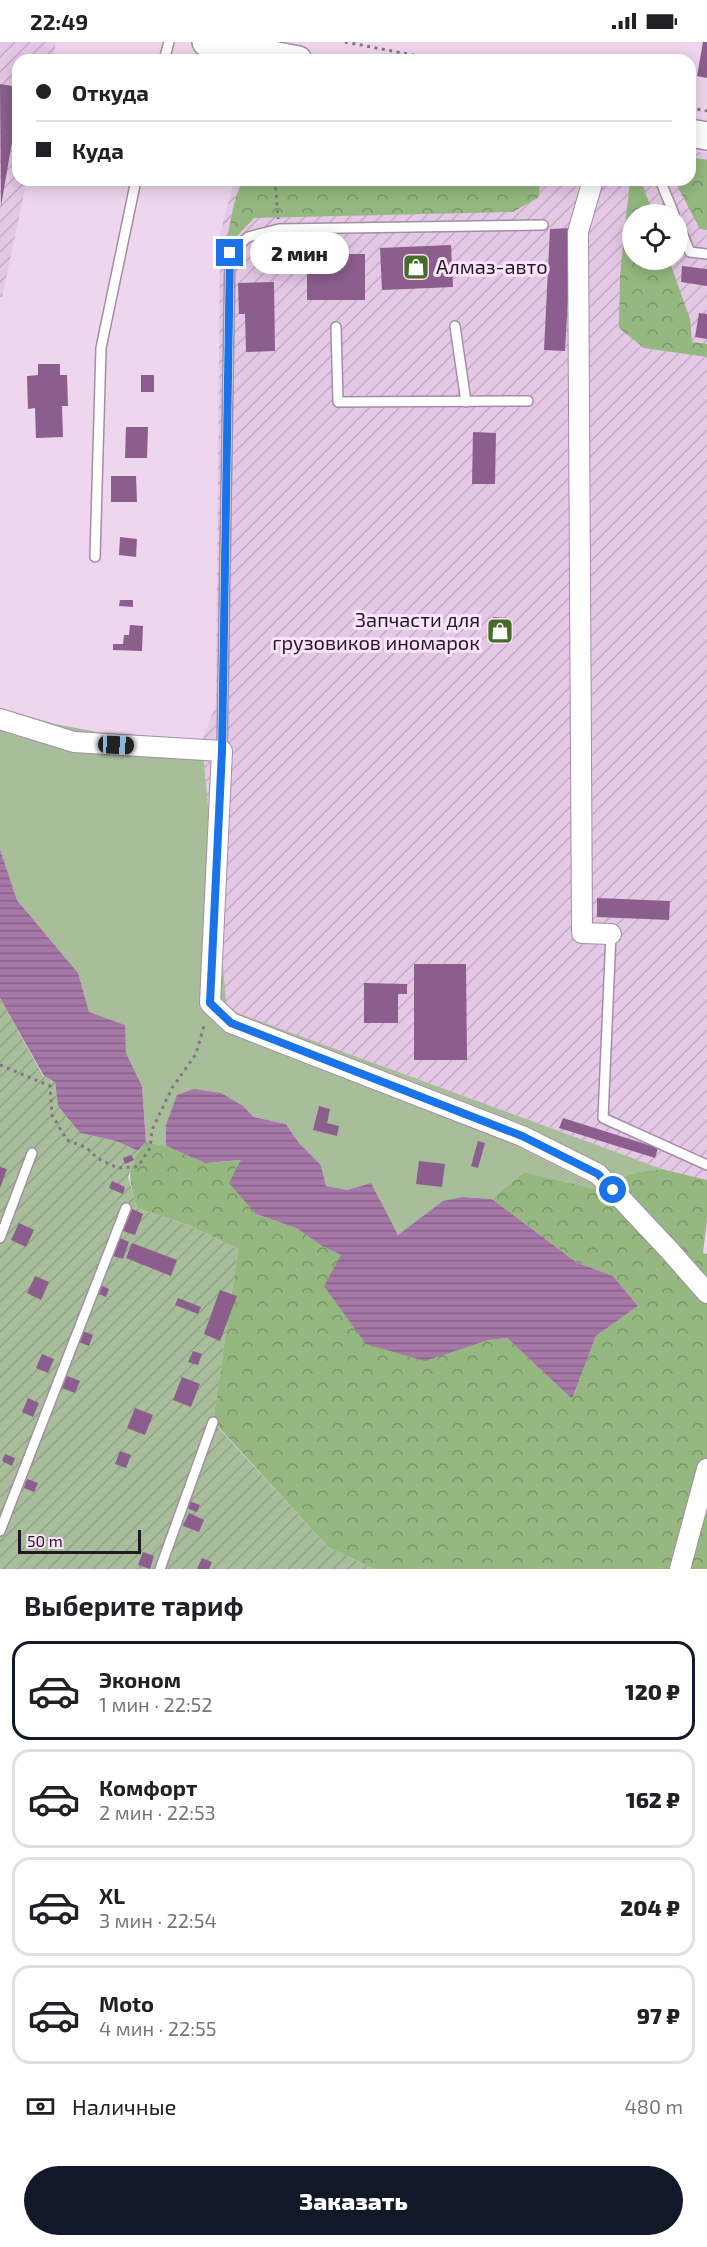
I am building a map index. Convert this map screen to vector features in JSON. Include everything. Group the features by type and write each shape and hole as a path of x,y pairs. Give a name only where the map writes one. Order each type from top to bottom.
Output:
{"main road":[{"path":"206,42 267,54"}],"street":[{"path":"591,186 578,232 582,933 611,934"},
{"path":"0,719 74,742 222,751 210,1003 231,1023 522,1136 598,1174 707,1293"},
{"path":"680,1569 707,1468"}],"lane":[{"path":"95,557 101,348 135,186"},
{"path":"662,186 670,204"},
{"path":"222,751 230,253 248,237 279,229 543,225"},
{"path":"688,247 690,252 707,254"},
{"path":"455,326 466,402"},
{"path":"336,327 338,402 528,401"},
{"path":"611,934 603,1118 707,1165"},
{"path":"0,1238 32,1153"},
{"path":"0,1532 126,1208"},
{"path":"160,1569 213,1422"}],"path":[{"path":"345,42 408,54"},
{"path":"275,186 279,229"},
{"path":"0,1065 50,1086 52,1115 67,1140 87,1148 97,1158 118,1168 135,1167 139,1165 150,1148 152,1130 172,1088 196,1054 210,1003"}],"shaded area":[{"path":"0,42 56,42 54,54 12,54 12,186 26,186 2,297 0,297"},
{"path":"696,151 707,153 707,1180 662,1169 227,1009 202,741 216,704 220,235 232,186 696,186"},
{"path":"0,849 17,900 78,973 89,1012 125,1025 126,1053 142,1086 146,1142 138,1151 116,1141 80,1133 58,1106 55,1082 44,1076 0,998"},
{"path":"194,1089 221,1093 243,1106 254,1117 286,1124 299,1143 321,1165 326,1186 348,1190 371,1183 398,1235 443,1201 463,1197 492,1199 576,1262 613,1276 638,1306 596,1336 572,1399 507,1338 488,1340 425,1361 366,1344 324,1286 341,1255 322,1246 296,1228 256,1214 229,1183 241,1160 205,1163 166,1146 166,1125 177,1095"}],"green space":[{"path":"696,158 707,160 707,230 700,229 677,186 696,186"},
{"path":"240,186 540,186 539,197 513,212 254,218 225,249"},
{"path":"629,186 643,186 649,204 628,204"},
{"path":"622,257 622,270 673,270 690,319 692,342 707,344 707,357 644,348 619,328"},
{"path":"0,708 55,724 114,735 202,741 227,1009 662,1169 637,1172 592,1188 524,1172 492,1199 463,1197 398,1235 388,1217 348,1190 326,1186 321,1165 299,1143 286,1124 254,1117 243,1106 166,1125 166,1146 146,1142 142,1086 126,1053 124,1025 89,1012 78,973 17,900 0,849"},
{"path":"0,998 43,1076 55,1082 58,1106 80,1133 116,1141 138,1151 128,1177 137,1208 188,1225 238,1249 213,1422 328,1547 374,1569 0,1569"},
{"path":"146,1142 166,1146 205,1163 242,1160 256,1214 296,1228 322,1246 488,1340 507,1338 572,1399 596,1336 638,1306 613,1276 576,1262 492,1199 524,1172 592,1188 637,1172 662,1169 707,1180 707,1220 703,1253 707,1254 707,1569 374,1569 328,1547 213,1421 238,1249 188,1225 137,1208 132,1189 131,1166"}],"building":[{"path":"703,42 707,42 707,78 697,76"},
{"path":"0,84 12,86 12,142 1,206"},
{"name":"Алмаз-авто","path":"572,228 565,351 544,350 550,229"},
{"name":"Алмаз-авто","path":"451,245 453,287 382,290 380,248"},
{"path":"307,254 365,254 365,300 307,300"},
{"path":"297,255 297,270 276,270 275,256"},
{"path":"688,267 707,269 707,286 681,282 682,270 688,270"},
{"path":"274,282 275,351 246,352 245,314 239,314 238,283"},
{"path":"699,313 707,314 707,339 695,337"},
{"path":"38,364 60,364 60,375 67,375 68,406 62,406 63,437 36,438 35,408 28,409 27,376 38,375"},
{"path":"141,375 154,375 154,392 141,392"},
{"path":"126,427 148,427 147,458 125,458"},
{"path":"473,432 496,433 495,484 472,484"},
{"path":"111,476 136,476 137,502 111,502"},
{"path":"120,537 137,539 136,557 119,555"},
{"path":"120,600 133,600 133,607 119,606"},
{"name":"Запчасти для грузовиков иномарок","path":"493,617 508,618 508,644 492,644"},
{"path":"130,625 143,626 142,651 113,650 113,644 123,644 124,635 129,635"},
{"path":"597,898 670,901 669,920 597,917"},
{"path":"414,964 466,964 467,1060 414,1060"},
{"path":"364,983 407,984 407,994 398,994 398,1023 364,1023"},
{"path":"319,1106 330,1109 327,1123 339,1126 337,1136 313,1130"},
{"path":"563,1118 658,1148 655,1158 559,1128"},
{"path":"478,1141 485,1143 478,1168 471,1166"},
{"path":"131,1155 134,1160 125,1164 123,1158"},
{"path":"419,1161 445,1164 442,1187 416,1184"},
{"path":"0,1167 7,1169 0,1188"},
{"path":"112,1181 125,1187 123,1194 109,1188"},
{"path":"132,1209 143,1214 135,1235 123,1231"},
{"path":"19,1223 34,1230 26,1247 11,1240"},
{"path":"120,1238 129,1242 123,1259 113,1256"},
{"path":"132,1243 177,1260 171,1276 126,1258"},
{"path":"35,1276 49,1282 41,1300 27,1293"},
{"path":"102,1286 109,1289 106,1297 99,1294"},
{"path":"220,1290 237,1296 220,1341 204,1334"},
{"path":"178,1298 201,1307 198,1314 175,1305"},
{"path":"83,1331 93,1335 89,1346 79,1342"},
{"path":"193,1351 202,1354 198,1365 188,1362"},
{"path":"42,1354 54,1359 48,1373 36,1368"},
{"path":"67,1376 80,1381 75,1393 62,1388"},
{"path":"182,1377 200,1384 191,1407 173,1400"},
{"path":"28,1398 39,1403 33,1417 22,1412"},
{"path":"135,1408 153,1415 145,1435 127,1428"},
{"path":"120,1451 131,1455 126,1468 115,1464"},
{"path":"5,1454 15,1458 12,1466 2,1461"},
{"path":"27,1479 38,1483 34,1492 24,1488"},
{"path":"189,1501 200,1505 197,1512 186,1508"},
{"path":"189,1513 204,1520 199,1532 183,1526"},
{"path":"143,1552 154,1556 150,1569 138,1565"},
{"path":"202,1558 212,1562 209,1569 197,1569"}],"place":[{"name":"Алмаз-авто","path":"416,267"},
{"name":"Запчасти для грузовиков иномарок","path":"500,631"}],"route":[{"path":"230,253 222,751 210,1003 231,1023 522,1136 598,1174 613,1190"}]}
